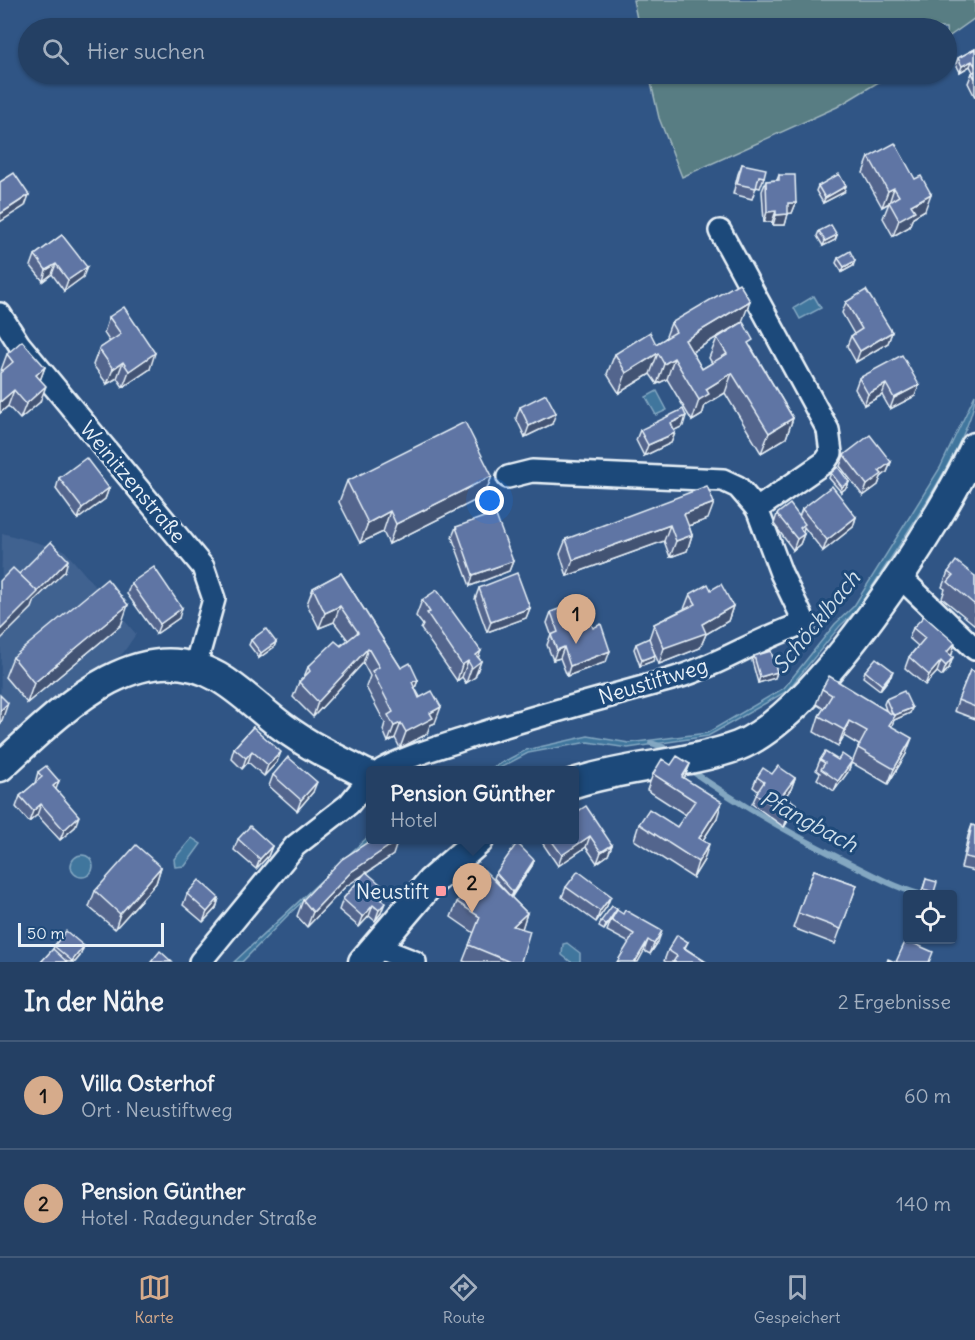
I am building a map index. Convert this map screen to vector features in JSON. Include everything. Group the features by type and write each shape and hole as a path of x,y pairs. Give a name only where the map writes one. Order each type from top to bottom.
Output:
{"main road":[{"path":"579,782 738,745 762,732 818,682 900,577 963,474 975,447"},
{"path":"0,767 54,718 104,683 127,671 161,662 195,667 217,677 283,727 322,752 366,775"},
{"path":"368,954 465,844"}],"street":[{"path":"720,231 828,430 831,453 825,462 757,509"},
{"name":"Weinitzenstraße","path":"0,314 19,344 202,567 214,599 195,667"},
{"name":"Neustiftweg","path":"390,766 402,759 515,722 677,678 752,647 781,630 805,623 781,573 757,509 738,487 723,480 532,471 508,477"},
{"path":"900,577 975,649"},
{"path":"200,962 295,846 349,804 366,782"},
{"path":"368,954 415,962"}],"shaded area":[{"path":"814,296 821,308 800,319 794,308"},
{"path":"657,391 667,410 656,415 646,397"},
{"name":"Schöcklbach","path":"975,395 971,415 960,441 945,471 906,534 857,610 840,626 787,691 708,736 628,748 588,742 528,753 504,766 496,766 526,750 588,736 629,743 707,733 784,688 835,624 854,606 940,468"},
{"path":"2,533 64,550 136,634 123,653 0,752"},
{"path":"192,838 201,844 185,866 175,867 174,859"},
{"path":"366,839 366,844 290,913 242,962 234,962"},
{"path":"82,855 92,862 93,866 86,876 82,877 72,870 71,866 78,856"},
{"path":"567,943 580,953 580,962 571,962 562,955 563,944"}],"green space":[{"path":"633,0 975,0 975,18 957,31 957,18 637,18"},
{"path":"651,84 875,84 837,107 682,177 659,118"}],"building":[{"path":"975,49 975,66 972,61 962,66 958,58"},
{"path":"895,143 915,179 921,176 931,194 911,205 915,211 899,220 889,202 899,196 894,188 888,191 869,157"},
{"path":"742,164 766,169 764,177 759,176 756,188 737,184"},
{"path":"14,173 29,195 0,214 0,182"},
{"path":"839,174 846,186 825,198 818,186"},
{"path":"779,175 795,175 796,203 788,203 788,214 776,215 776,211 767,212 766,181 779,180"},
{"path":"831,225 837,235 825,241 819,231"},
{"path":"62,235 87,267 68,280 56,264 46,270 35,255"},
{"path":"850,251 855,261 844,267 838,258"},
{"path":"739,283 750,301 685,340 702,369 727,354 717,338 743,322 753,340 748,343 793,418 769,433 732,373 706,389 709,394 699,400 674,358 664,364 658,353 626,373 615,354 650,332 656,344 676,332 671,323"},
{"path":"866,290 892,332 860,351 851,336 862,329 846,302"},
{"path":"124,307 155,353 129,371 123,362 113,369 99,349 121,334 109,317"},
{"path":"22,341 45,367 36,375 46,386 26,404 14,390 0,402 0,373 13,362 7,354"},
{"path":"902,355 919,385 894,398 886,384 868,394 859,378"},
{"path":"546,394 556,413 529,426 520,407"},
{"path":"683,409 686,416 671,423 675,433 648,445 640,430"},
{"path":"465,422 492,476 396,524 390,511 368,523 347,481"},
{"path":"870,435 891,462 879,471 882,474 867,485 844,455"},
{"path":"86,458 109,488 82,508 59,478"},
{"path":"838,467 849,482 842,487 831,473"},
{"path":"707,486 714,503 684,514 692,535 676,541 670,525 573,560 566,539"},
{"path":"832,486 856,517 827,540 802,509"},
{"path":"790,504 805,524 800,528 804,534 797,539 777,514"},
{"path":"495,513 513,561 473,575 456,527"},
{"path":"51,542 68,560 37,592 19,574"},
{"path":"956,561 975,576 975,605 948,582 953,576 948,572"},
{"path":"154,567 182,608 160,624 131,583"},
{"path":"13,568 38,592 0,630 0,581"},
{"path":"341,573 401,668 410,663 418,680 412,682 419,698 432,691 441,707 430,713 433,718 406,732 401,723 394,726 388,715 393,712 372,671 379,667 368,648 318,702 299,682 310,671 308,667 335,641 341,646 358,632 340,606 325,613 313,588"},
{"path":"517,573 530,608 491,622 479,588"},
{"path":"107,579 128,605 34,683 13,657"},
{"path":"708,584 711,590 721,584 733,606 702,624 706,633 664,648 654,624 696,604 690,594"},
{"path":"437,590 481,651 476,655 481,661 472,668 468,661 462,665 427,613 430,612 422,600"},
{"path":"582,600 593,628 601,624 610,651 570,666 564,647 557,650 551,635 558,632 551,612"},
{"path":"924,616 955,643 947,652 953,657 946,666 941,661 929,675 909,657 925,638 913,628"},
{"path":"266,629 276,642 261,653 251,640"},
{"path":"649,638 655,655 642,660 636,644"},
{"path":"771,651 777,672 760,677 754,656"},
{"path":"876,658 893,671 882,685 865,671"},
{"path":"970,670 975,672 975,707 958,700"},
{"path":"829,676 895,716 889,725 912,738 894,769 858,748 867,731 849,721 844,730 819,716 832,695 822,689"},
{"path":"904,691 912,708 894,715 886,699"},
{"path":"0,695 8,703 0,711"},
{"path":"253,727 281,752 268,765 252,751 246,758 234,748"},
{"path":"825,752 838,760 842,754 852,761 838,781 821,769 825,763 820,760"},
{"path":"677,756 690,764 682,777 722,802 699,838 709,844 698,862 639,824 649,809 677,827 695,801 653,774 662,759 671,765"},
{"path":"288,757 317,782 301,800 273,775"},
{"path":"46,766 59,781 53,786 79,816 64,830 41,804 33,811 20,796 42,777 38,772"},
{"path":"778,766 795,778 783,794 796,804 788,816 756,794 764,782 757,777 763,768 772,774"},
{"path":"586,806 612,845 601,852 590,836 579,843 579,811"},
{"path":"972,825 975,826 975,859 965,857"},
{"path":"250,826 272,846 260,859 238,839"},
{"path":"366,843 392,844 351,872 313,912 303,900 342,859"},
{"path":"516,844 534,860 513,892 496,873"},
{"path":"554,844 578,844 562,855"},
{"path":"136,845 161,867 120,914 95,891"},
{"path":"484,870 527,913 513,926 530,931 521,962 510,962 469,945 480,917 457,902"},
{"path":"814,870 857,885 841,929 798,913"},
{"path":"578,871 611,896 600,911 566,887"},
{"path":"366,872 386,889 379,897 385,903 379,910 373,905 363,917 343,899"},
{"path":"926,879 937,882 935,890 923,889"},
{"path":"199,880 219,898 207,912 187,894"},
{"path":"612,906 617,909 606,925 601,921"},
{"path":"617,910 623,914 625,910 662,931 654,944 648,940 635,962 617,962 634,934 611,920"},
{"path":"66,931 84,946 72,961 54,946"},
{"path":"677,935 688,942 684,948 706,962 673,962 677,956 668,950"},
{"path":"904,944 915,944 933,952 929,962 896,962"},
{"path":"53,949 67,962 41,962"},
{"path":"160,951 172,962 151,962"}],"waterway":[{"name":"Pfangbach","path":"651,743 663,747"},
{"name":"Pfangbach","path":"689,769 745,806 803,839 908,890"}],"place":[{"name":"Villa Osterhof","path":"576,644"},
{"name":"Neustift","path":"441,891"},
{"name":"Pension Günther","path":"472,913"}]}
